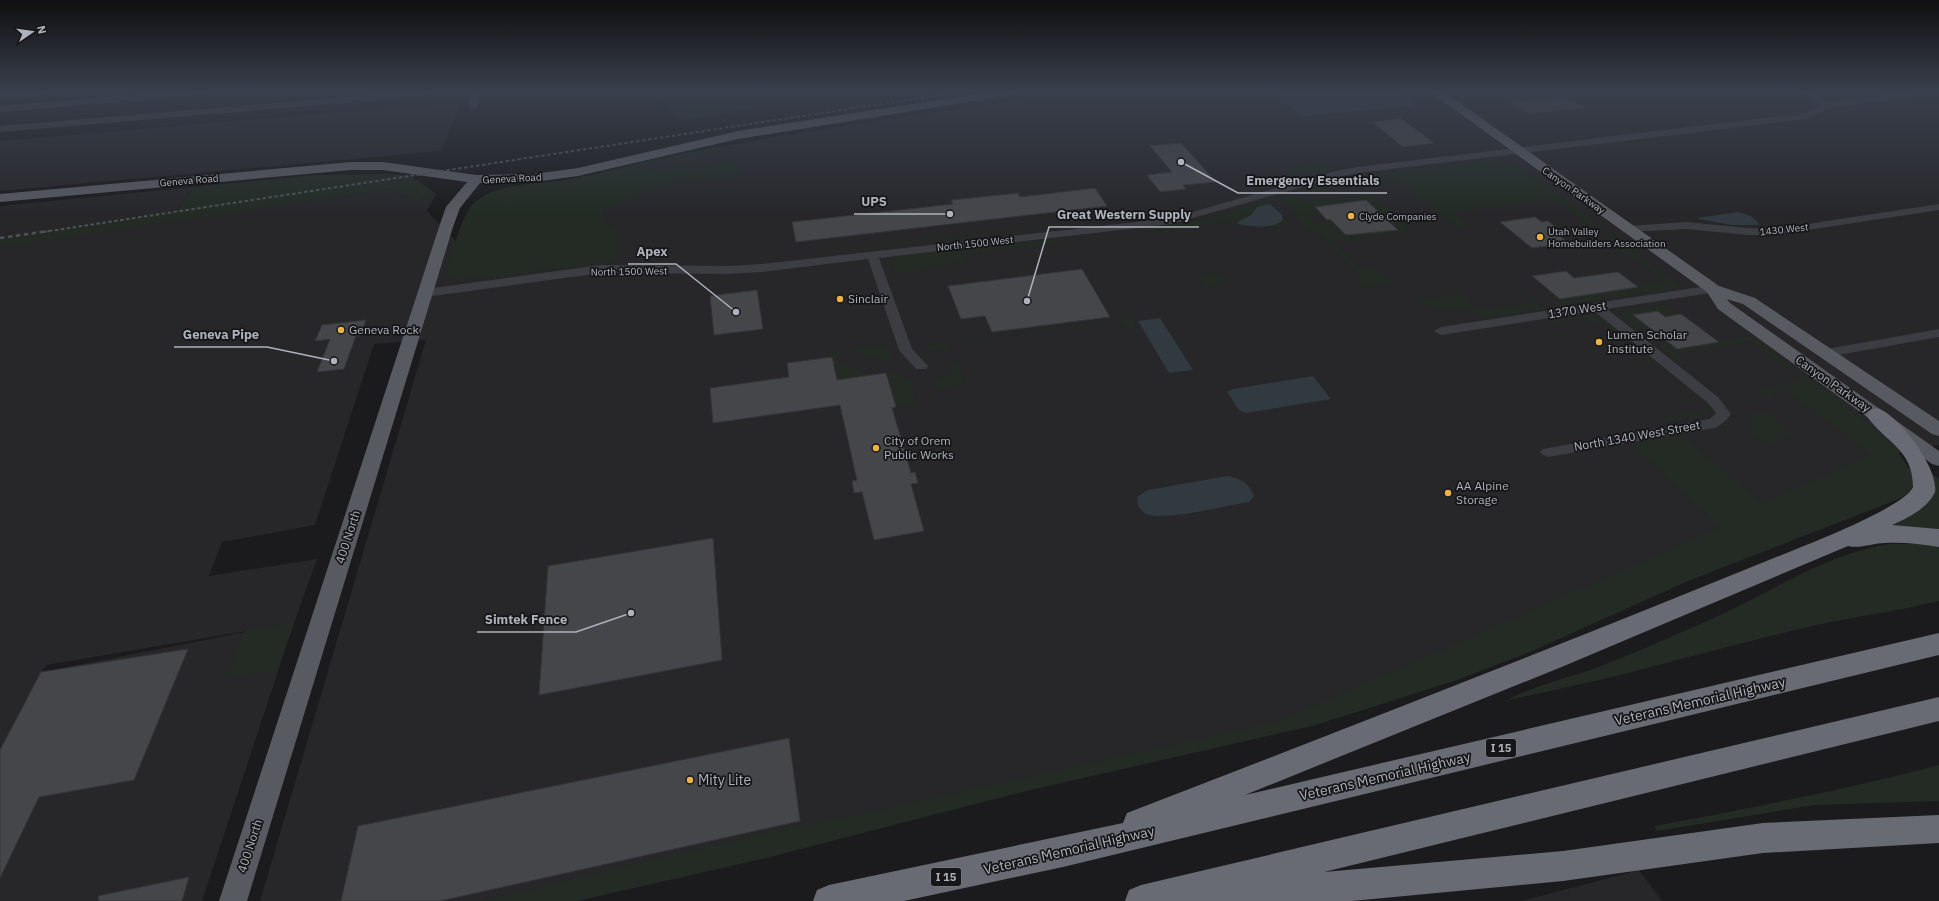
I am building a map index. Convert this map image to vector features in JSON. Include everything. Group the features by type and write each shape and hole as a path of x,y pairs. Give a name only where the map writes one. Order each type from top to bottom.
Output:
{"highway":[{"path":"1063,852 1502,681 1800,558 1901,510 1917,500 1924,490 1926,481 1922,466 1908,445 1878,416"},
{"path":"1800,558 1858,538 1908,535 1939,538"},
{"name":"Veterans Memorial Highway","path":"829,901 1063,852 1939,644"},
{"path":"1141,901 1939,709"},
{"path":"1182,901 1563,866 1763,838 1939,829"}],"main road":[{"name":"Geneva Road","path":"0,198 351,166 384,166 476,179 534,178 578,172 680,147 750,133"},
{"name":"Canyon Parkway","path":"1494,133 1713,289 1749,301 1939,430"},
{"path":"428,173 442,180 455,192 453,207"},
{"path":"453,207 475,195 534,178"},
{"name":"400 North","path":"233,901 453,207 476,179"},
{"name":"Canyon Parkway","path":"1713,289 1724,306 1939,460"}],"street":[{"name":"North 1500 West","path":"426,293 601,269 728,270 1172,221 1340,173 1666,133"},
{"name":"1430 West","path":"1628,229 1666,225 1706,227 1759,233 1774,232 1939,207"},
{"path":"872,254 906,350 921,366"},
{"name":"1370 West","path":"1441,331 1713,289"},
{"name":"North 1340 West Street","path":"1548,452 1714,423 1724,414 1713,400 1597,307"},
{"path":"1827,353 1939,333"}],"shaded area":[{"path":"94,133 449,133 442,151 0,191 0,141"},
{"path":"798,133 1939,133 1939,445 1885,456 1288,729 503,901 260,901 426,340 374,344 315,525 222,542 209,576 317,559 294,623 202,901 0,901 0,206 194,187 177,210 295,203 389,189 416,201 436,194 427,211 469,255 583,177 655,159","holes":["271,627 42,672 46,665"]},
{"path":"716,147 719,150 642,165 646,171 735,161 741,176 665,185 602,210 602,219 618,229 617,262 455,280 445,277 457,237 465,217 474,203 484,196 507,187 570,179"},
{"path":"1335,155 1347,164 1347,166 1297,179 1291,177 1285,172 1293,171 1288,165 1317,162 1330,166 1343,163"},
{"path":"1505,160 1515,164 1597,223 1592,227 1560,203 1554,204 1548,200 1453,212 1472,228 1456,227 1404,184 1380,181 1371,174"},
{"path":"315,175 410,175 436,194 416,201 389,189 0,247 0,238 177,211 194,187"},
{"path":"1355,176 1367,183 1363,186 1359,182 1340,185 1312,193 1317,196 1315,197 1308,196 1301,191"},
{"path":"1368,191 1412,231 1349,238 1353,243 1349,243 1343,238 1332,239 1362,270 1377,268 1392,283 1365,288 1355,278 1361,276 1318,231 1309,231 1296,218 1292,208 1283,196 1290,194 1299,199 1319,201","holes":["1351,199 1354,201 1365,200 1391,225 1394,224 1399,230 1387,230 1359,235 1332,221 1315,223 1307,215 1320,213 1315,207 1342,206 1337,201"]},
{"path":"1267,201 1270,202 1291,225 1271,228 1236,225 1233,222 1145,232 1146,237 1141,230 1204,219"},
{"path":"1270,204 1282,215 1283,220 1279,223 1268,226 1250,226 1239,224 1238,222 1251,215 1257,207"},
{"path":"1738,212 1753,218 1759,225 1731,225 1697,218"},
{"path":"1108,213 1114,217 822,253 816,250 818,247 820,251 1110,217"},
{"path":"1614,235 1679,286 1675,289 1564,305 1548,291 1551,291 1561,299 1666,282 1632,257 1624,258 1614,250 1622,249 1605,236"},
{"path":"1054,239 1055,241 1064,239 1065,242 961,254 965,262 919,268 920,271 909,273 906,271 895,273 891,262 898,256"},
{"path":"1220,273 1226,281 1218,282 1220,286 1207,287 1199,275"},
{"path":"1418,294 1422,295 1426,299 1465,294 1473,305 1478,306 1482,310 1531,303 1528,299 1530,298 1542,308 1513,314 1484,317 1467,310 1432,308 1421,301"},
{"path":"1663,305 1676,315 1665,317 1658,311 1634,315 1648,327 1637,329 1618,312 1647,306 1652,307"},
{"path":"1591,314 1601,317 1706,406 1709,410 1706,414 1664,422 1659,418 1701,411 1703,405 1602,322 1593,323 1588,318 1552,324 1548,321"},
{"path":"1132,317 1137,325 1127,329 1120,320 947,343 950,349 934,351 922,347 927,345"},
{"path":"1160,318 1193,370 1169,373 1138,321"},
{"path":"1750,336 1838,400 1899,449 1897,451 1909,468 1912,469 1913,485 1909,492 1894,501 1688,581 1530,652 1460,679 1316,725 1022,792 766,858 577,901 481,901 800,825 810,825 1280,721 1721,527 1631,444 1682,435 1762,504 1871,454 1786,391 1771,393 1775,397 1768,397 1757,389 1804,380 1750,341 1676,353 1684,360 1676,361 1659,345 1669,343 1677,349"},
{"path":"883,344 889,348 892,358 889,360 871,358 849,348"},
{"path":"834,350 841,354 839,363 872,375 837,380 829,351"},
{"path":"956,362 965,384 935,388 935,383 950,374 952,365"},
{"path":"894,371 910,382 917,403 896,407 888,375"},
{"path":"1313,376 1331,399 1246,413 1239,410 1227,392 1233,389"},
{"path":"1767,412 1789,430 1789,436 1769,445 1752,434 1749,414"},
{"path":"1928,471 1939,479 1939,529 1890,525"},
{"path":"1228,476 1241,480 1250,488 1254,496 1249,502 1179,515 1164,516 1152,516 1144,513 1138,506 1137,497 1148,490"},
{"path":"1890,544 1939,544 1939,601 1817,625 1616,676 1505,701 1516,695 1601,666 1654,644 1730,611 1796,576 1819,566 1865,549"},
{"path":"294,623 277,670 226,677 245,630"},
{"path":"1939,765 1939,801 1814,805 1657,831 1654,826 1833,791"},
{"path":"1639,870 1662,901 1521,901"}],"building":[{"path":"1386,133 1421,133 1434,143 1403,147"},
{"path":"1181,143 1216,182 1183,185 1186,189 1160,192 1147,175 1172,172 1150,146"},
{"path":"1095,188 1107,206 796,242 792,222 953,204 951,200 1018,193 1020,197"},
{"name":"Clyde Companies","path":"1366,200 1398,230 1346,235 1330,219 1327,220 1315,207"},
{"name":"Utah Valley Homebuilders Association","path":"1535,217 1542,222 1548,221 1559,230 1553,231 1569,243 1532,248 1500,222"},
{"path":"1082,269 1110,317 992,332 985,316 961,319 948,286"},
{"path":"1566,271 1574,278 1618,272 1638,287 1560,299 1532,276"},
{"path":"757,290 763,329 714,335 710,296"},
{"path":"1658,311 1665,317 1681,314 1719,342 1677,349 1633,315"},
{"path":"366,320 360,336 356,336 344,369 317,372 330,339 315,341 322,325"},
{"name":"City of Orem Public Works","path":"832,357 837,380 886,373 896,407 892,408 911,473 915,472 918,483 911,484 924,531 874,540 862,492 854,493 852,481 857,480 840,405 713,423 710,388 789,377 787,363"},
{"path":"713,538 722,660 539,695 548,566"},
{"path":"188,649 134,780 39,797 0,878 0,750 41,672"},
{"name":"Mity Lite","path":"789,738 800,821 440,901 341,901 358,826"},
{"path":"189,877 182,901 99,901 98,896"}],"railway":[{"path":"43,232 691,133"},
{"path":"0,238 49,231"}],"place":[{"name":"Emergency Essentials","path":"1181,162"},
{"name":"UPS","path":"950,214"},
{"name":"Clyde Companies","path":"1351,216"},
{"name":"Utah Valley Homebuilders Association","path":"1540,237"},
{"name":"Sinclair","path":"840,299"},
{"name":"Great Western Supply","path":"1027,301"},
{"name":"Apex","path":"736,312"},
{"name":"Geneva Rock","path":"341,330"},
{"name":"Lumen Scholar Institute","path":"1599,342"},
{"name":"Geneva Pipe","path":"334,361"},
{"name":"City of Orem Public Works","path":"876,448"},
{"name":"AA Alpine Storage","path":"1448,493"},
{"name":"Simtek Fence","path":"631,613"},
{"name":"Mity Lite","path":"690,780"}]}
